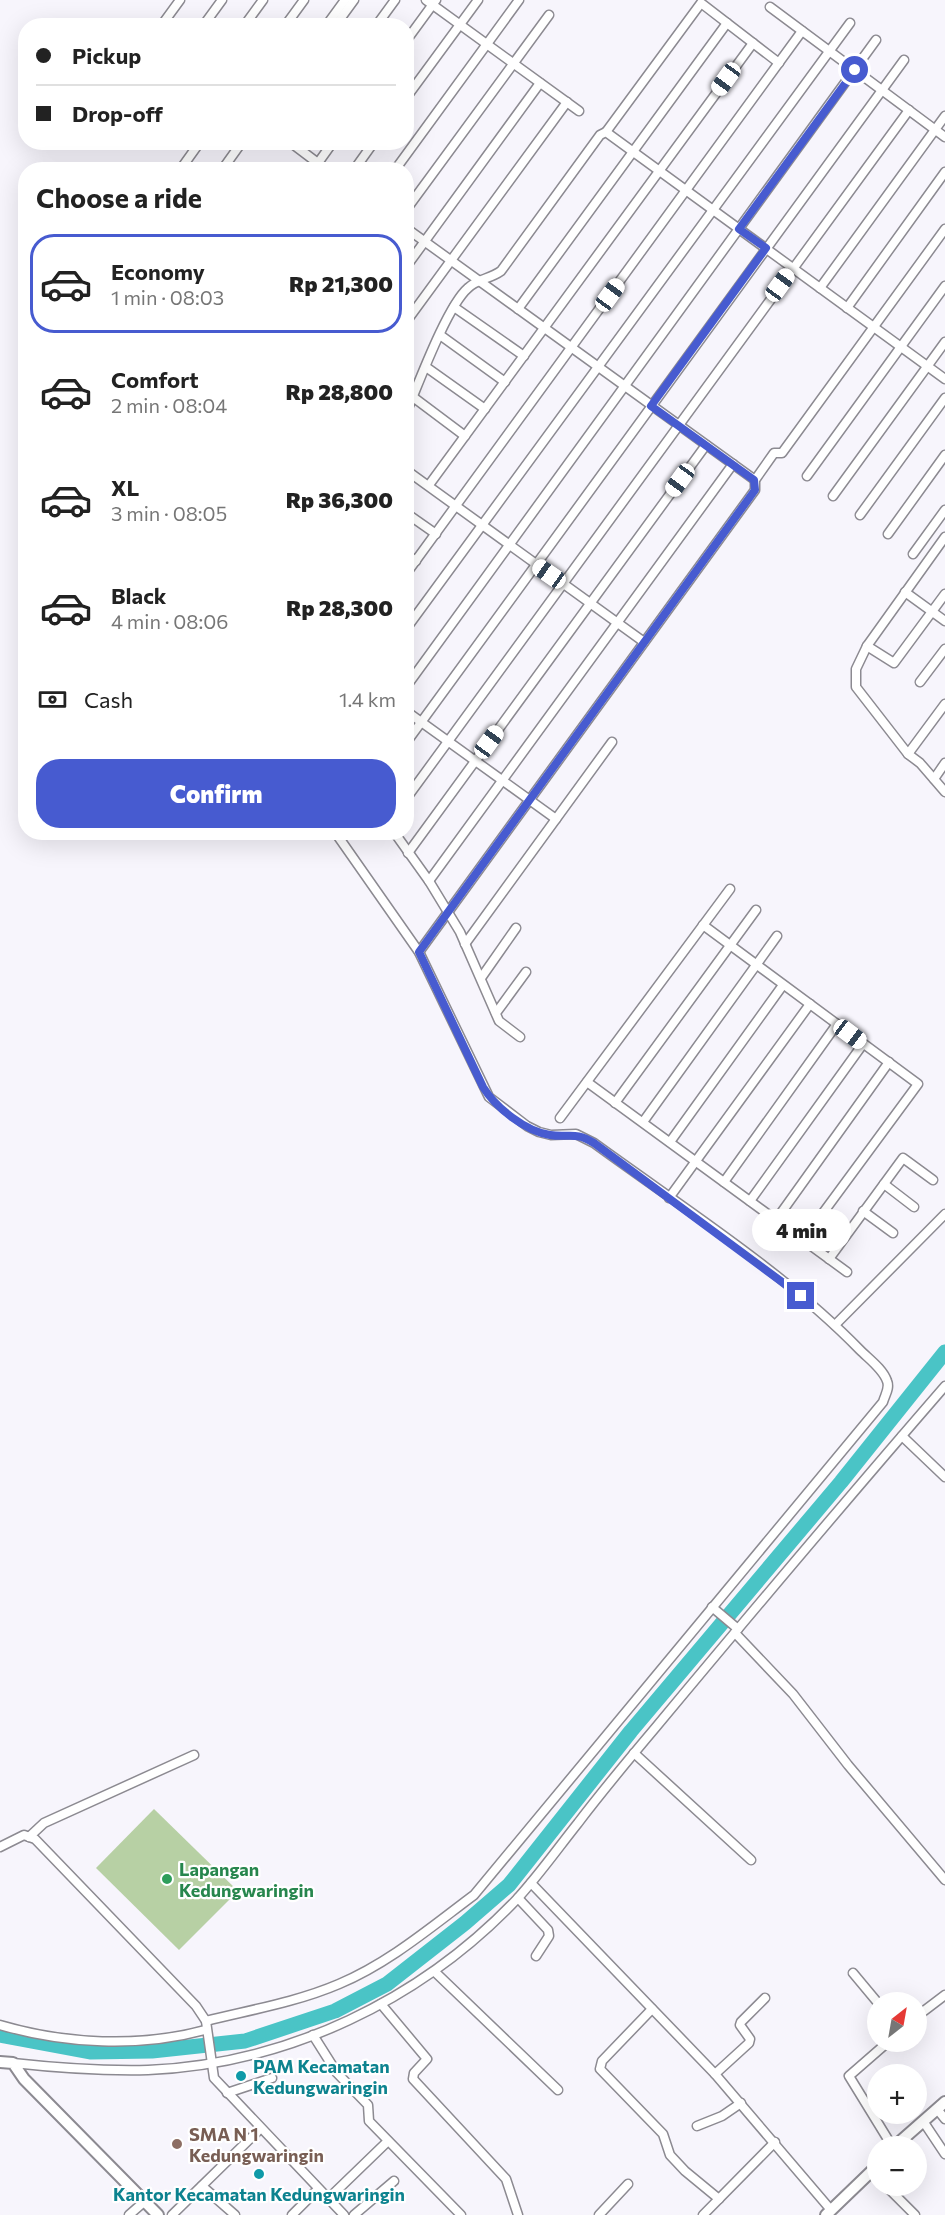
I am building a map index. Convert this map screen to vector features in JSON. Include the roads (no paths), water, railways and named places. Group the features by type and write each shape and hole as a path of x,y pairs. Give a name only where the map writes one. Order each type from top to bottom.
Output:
{"main road":[{"path":"0,2062 13,2063 24,2079 158,2215"},
{"path":"927,2117 941,2105"},
{"path":"906,2136 920,2124"},
{"path":"829,2212 867,2178"}],"street":[{"path":"167,18 180,0"},
{"path":"209,18 222,0"},
{"path":"250,18 263,0"},
{"path":"291,18 304,0"},
{"path":"332,18 345,0"},
{"path":"341,18 354,0"},
{"path":"382,18 395,0"},
{"path":"414,87 478,0"},
{"path":"414,144 519,0"},
{"path":"414,29 431,2 579,111"},
{"path":"414,395 440,334 467,288 479,281 490,279 513,257 600,135 606,132 701,3 779,63"},
{"path":"770,7 945,136"},
{"path":"414,199 549,15"},
{"path":"518,309 727,23"},
{"path":"414,618 850,23"},
{"path":"414,564 802,32"},
{"path":"414,676 876,40"},
{"path":"429,485 753,43"},
{"path":"414,732 904,60"},
{"path":"414,256 540,83"},
{"path":"414,311 567,102"},
{"path":"414,788 909,110"},
{"path":"820,288 945,116"},
{"path":"606,132 945,379"},
{"path":"298,150 311,162"},
{"path":"847,308 945,172"},
{"path":"419,952 755,490 754,480 774,453 782,453 945,229"},
{"path":"414,234 754,480"},
{"path":"807,476 945,286"},
{"path":"454,307 524,356"},
{"path":"440,334 505,382"},
{"path":"833,496 945,342"},
{"path":"426,367 485,409"},
{"path":"414,398 465,436"},
{"path":"860,515 945,398"},
{"path":"408,853 706,444"},
{"path":"888,534 945,455"},
{"path":"429,881 733,464"},
{"path":"414,475 644,642"},
{"path":"913,554 945,510"},
{"path":"414,519 436,534"},
{"path":"945,537 867,646 856,669 856,687 908,754 945,792"},
{"path":"905,592 945,621"},
{"path":"867,646 894,663 945,594"},
{"path":"920,682 945,649"},
{"path":"908,754 945,704"},
{"path":"414,716 556,819"},
{"path":"465,944 612,742"},
{"path":"934,779 945,763"},
{"path":"0,2025 39,2034 122,2042 186,2035 205,2025 309,1995 341,1983 408,1945 474,1894 716,1610 883,1402 888,1390 888,1381 881,1371 835,1324 669,1198 583,1136 551,1135 539,1132 507,1112 489,1097 419,952 341,840"},
{"path":"399,840 448,911 499,1021 520,1037"},
{"path":"560,1118 730,889"},
{"path":"615,1103 756,910"},
{"path":"703,926 918,1084 803,1240"},
{"path":"481,978 516,928"},
{"path":"643,1122 777,936"},
{"path":"496,1013 526,972"},
{"path":"670,1142 783,985"},
{"path":"669,1198 810,1004"},
{"path":"724,1182 837,1024"},
{"path":"750,1201 863,1044"},
{"path":"776,1220 889,1062"},
{"path":"587,1082 847,1272"},
{"path":"829,1258 903,1158 933,1180"},
{"path":"884,1184 914,1207"},
{"path":"863,1212 893,1233"},
{"path":"835,1324 945,1214"},
{"path":"13,2063 117,2070 251,2055 313,2036 381,2004 435,1972 479,1936 518,1898 634,1753 945,1386"},
{"path":"902,1436 945,1477"},
{"path":"716,1610 737,1630 793,1694 848,1765 945,1880"},
{"path":"634,1753 751,1860"},
{"path":"29,1837 44,1823 194,1755"},
{"path":"0,1847 24,1835 38,1842 196,2006 205,2025 214,2078 344,2215"},
{"path":"531,1883 715,2074 775,2142 829,2212"},
{"path":"518,1898 548,1930 549,1936 536,1956"},
{"path":"435,1972 558,2090"},
{"path":"853,1973 869,1992"},
{"path":"927,2009 945,1995"},
{"path":"715,2074 749,2043 750,2039 740,2025 741,2022 765,1998"},
{"path":"381,2004 427,2059 414,2073 413,2079 506,2179 513,2193 516,2211 505,2215"},
{"path":"652,2009 602,2061 600,2069 663,2134 670,2155 685,2171 719,2199"},
{"path":"313,2036 337,2073 366,2102 369,2109 367,2118 455,2213"},
{"path":"877,2052 849,2076 888,2136"},
{"path":"227,2093 272,2078"},
{"path":"697,2126 722,2116 741,2103"},
{"path":"941,2105 945,2119"},
{"path":"925,2124 945,2154"},
{"path":"172,2215 260,2129"},
{"path":"328,2199 388,2141"},
{"path":"704,2215 775,2142"},
{"path":"354,2215 394,2181"},
{"path":"598,2215 628,2184"},
{"path":"202,2186 235,2215"},
{"path":"292,2215 318,2188"},
{"path":"896,2196 915,2215"},
{"path":"129,2215 145,2201"}],"waterway":[{"path":"0,2035 90,2052 152,2051 245,2041 335,2011 387,1984 509,1885 631,1731 841,1482 945,1352"}],"place":[{"name":"Lapangan Kedungwaringin","path":"167,1879"},
{"name":"PAM Kecamatan Kedungwaringin","path":"241,2076"},
{"name":"SMA N 1 Kedungwaringin","path":"177,2144"},
{"name":"Kantor Kecamatan Kedungwaringin","path":"259,2174"}]}
